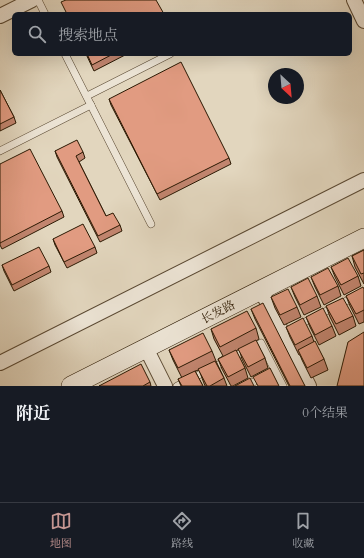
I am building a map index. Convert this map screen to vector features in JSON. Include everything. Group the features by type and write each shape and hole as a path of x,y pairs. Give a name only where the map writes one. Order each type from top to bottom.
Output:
{"street":[{"path":"0,16 32,0"},
{"path":"354,0 364,21"},
{"path":"0,363 364,180"},
{"name":"长发路","path":"71,386 364,238"},
{"path":"261,290 310,386"},
{"path":"146,348 165,386"}],"lane":[{"path":"38,0 44,12"},
{"path":"66,56 151,224"},
{"path":"86,96 166,56"},
{"path":"0,151 91,105"},
{"path":"283,334 364,292"},
{"path":"177,386 261,343 283,386"},
{"path":"246,386 275,371"}],"building":[{"path":"66,0 156,0 163,12 66,12 61,2"},
{"path":"88,56 109,56 92,65"},
{"path":"181,62 229,158 157,194 109,99"},
{"path":"0,90 14,117 0,124"},
{"path":"77,140 83,152 76,156 106,216 113,213 120,225 98,236 55,151"},
{"path":"30,149 62,211 0,243 0,164"},
{"path":"83,224 95,247 64,262 53,239"},
{"path":"39,247 49,266 12,285 2,265"},
{"path":"364,250 364,273 361,274 352,256"},
{"path":"348,258 358,276 341,285 331,267"},
{"path":"328,268 338,286 320,295 311,277"},
{"path":"308,278 317,296 300,305 291,287"},
{"path":"363,287 364,310 356,314 346,296"},
{"path":"288,289 297,307 280,315 271,297"},
{"path":"343,298 353,316 336,324 326,306"},
{"path":"263,303 305,386 290,386 251,309"},
{"path":"323,308 332,326 315,335 306,317"},
{"path":"247,311 256,328 220,347 211,329"},
{"path":"303,318 312,336 295,345 286,327"},
{"path":"364,332 364,386 337,386 348,342"},
{"path":"203,333 212,351 178,368 169,350"},
{"path":"256,340 265,358 248,367 238,349"},
{"path":"315,341 324,359 307,368 298,350"},
{"path":"236,350 245,368 228,377 218,359"},
{"path":"215,361 224,378 210,386 207,386 198,369"},
{"path":"141,364 150,382 143,386 99,386"},
{"path":"270,368 279,386 258,386 253,377"},
{"path":"195,371 203,386 182,386 178,379"},
{"path":"250,378 254,386 235,386"}]}
